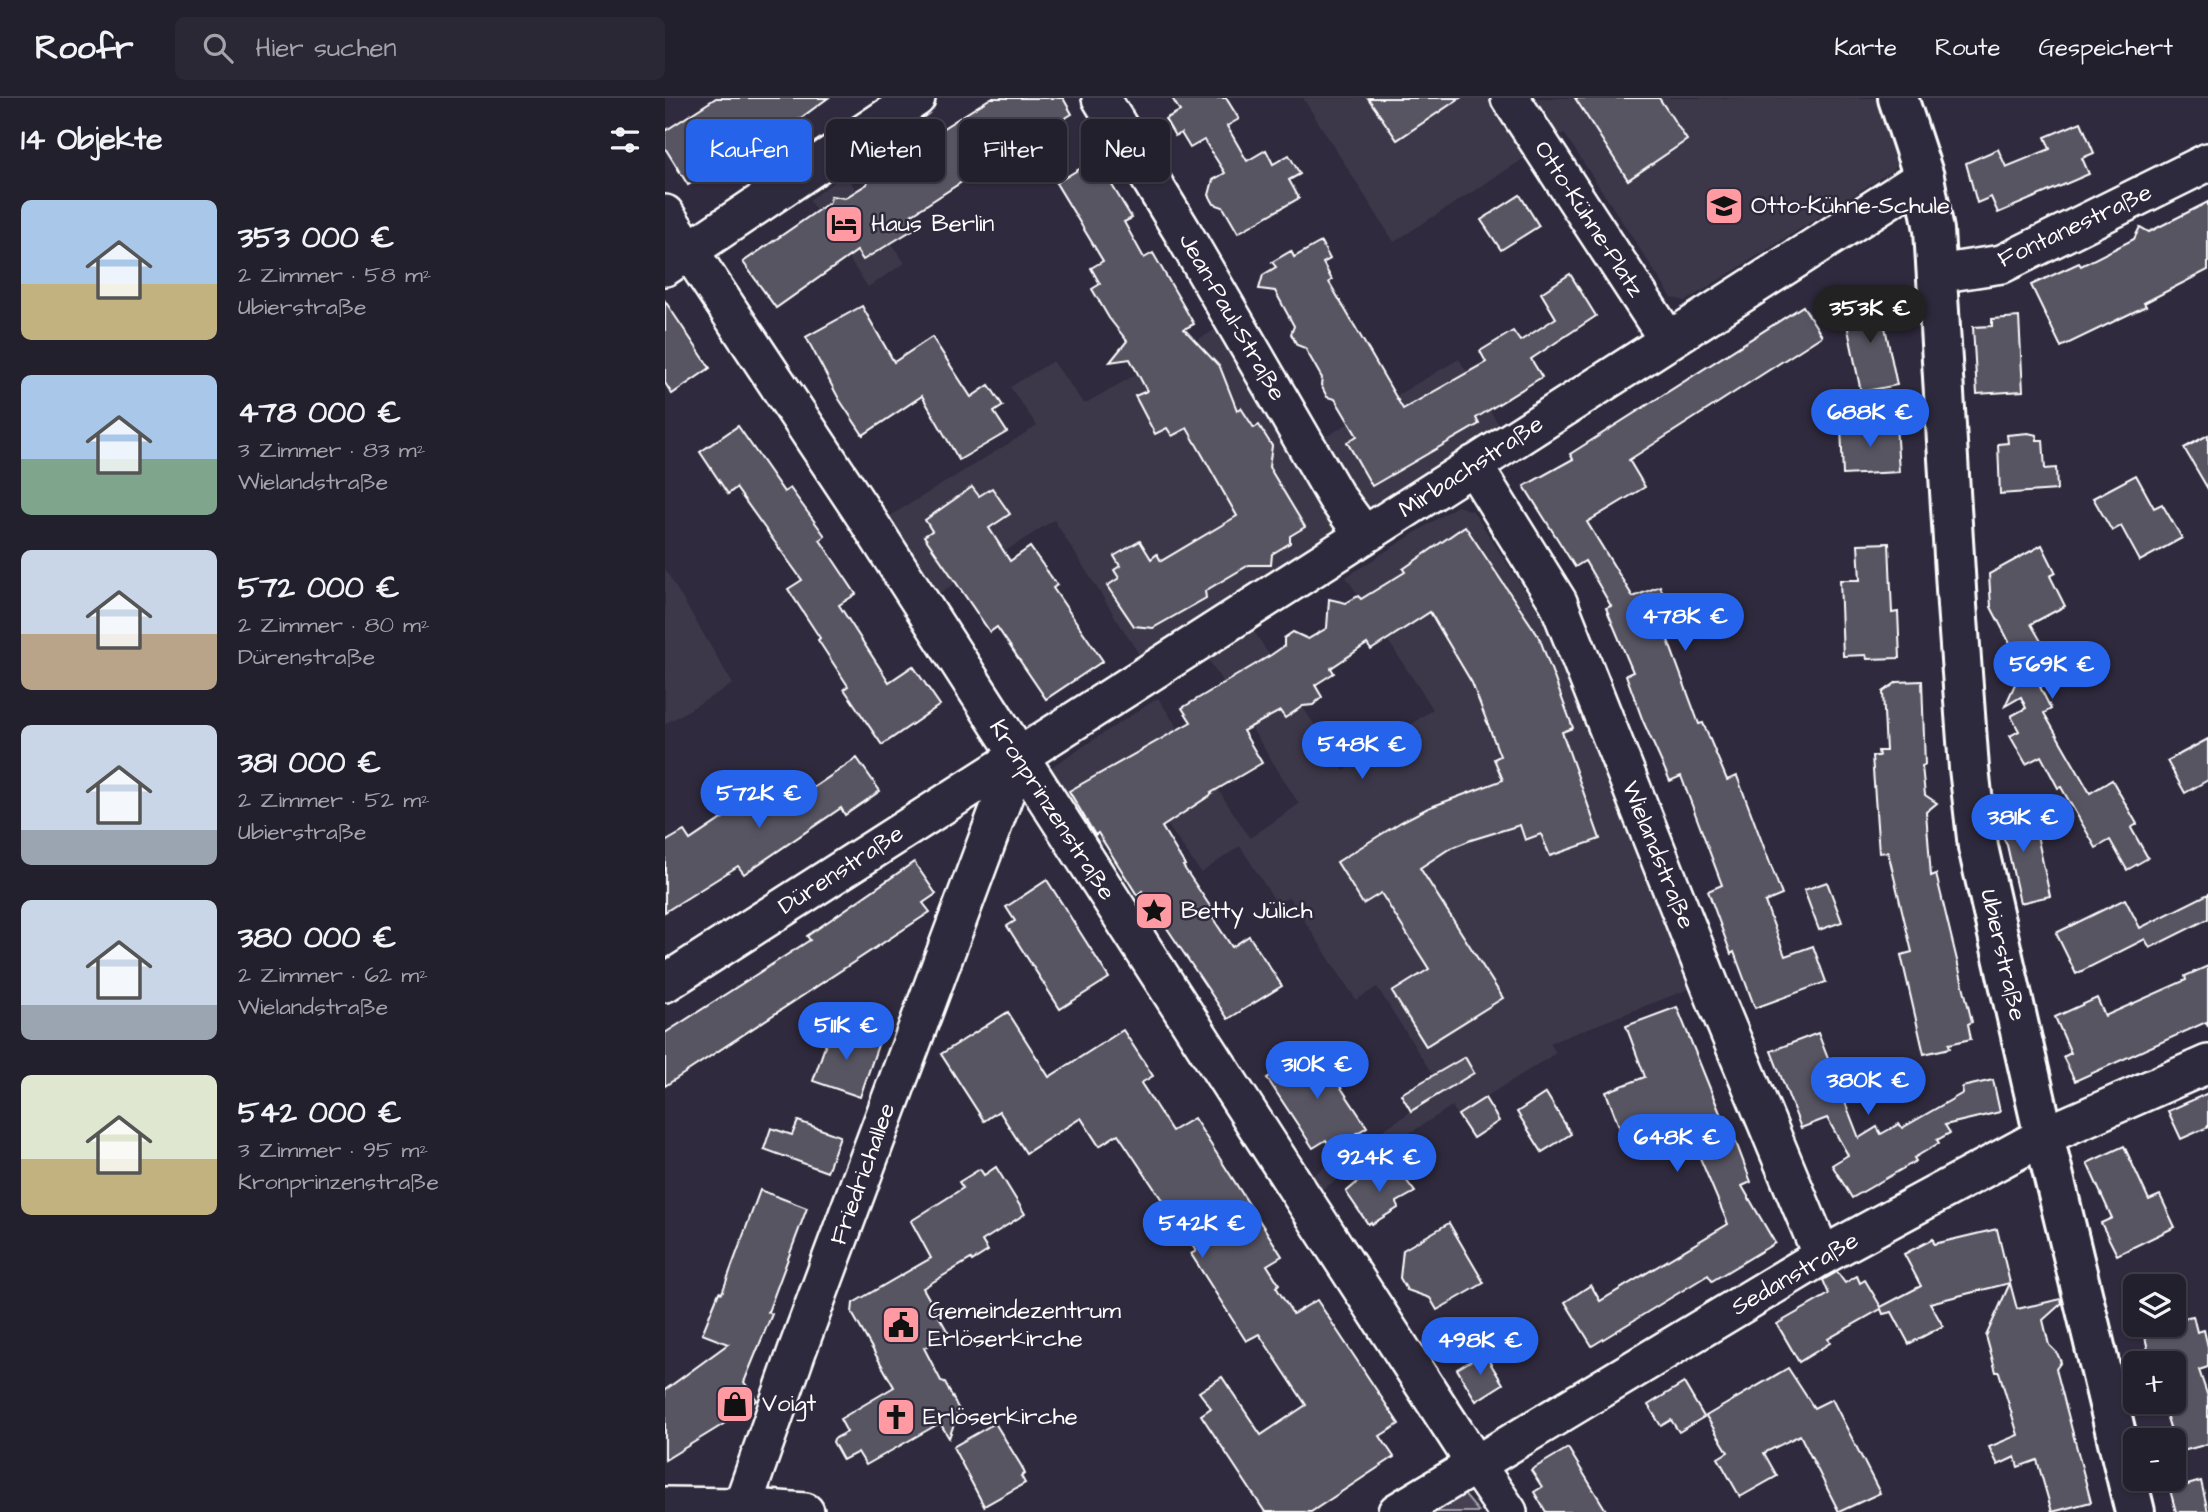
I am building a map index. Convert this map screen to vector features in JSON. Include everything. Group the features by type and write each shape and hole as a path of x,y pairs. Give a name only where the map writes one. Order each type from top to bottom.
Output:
{"main road":[{"path":"1898,98 1924,177"},
{"name":"Ubierstraße","path":"1924,177 1934,230 1959,632 1978,847 2044,1136 2135,1512"}],"street":[{"path":"677,258 916,98"},
{"name":"Jean-Paul-Straße","path":"1101,98 1227,307 1336,497 1364,535"},
{"name":"Otto-Kühne-Platz","path":"1510,98 1668,341"},
{"name":"Fontanestraße","path":"1937,274 2002,264 2208,163"},
{"name":"Mirbachstraße","path":"1019,758 1924,177"},
{"name":"Kronprinzenstraße","path":"665,214 677,258 865,516 1475,1465 1508,1512"},
{"name":"Wielandstraße","path":"1473,465 1558,602 1719,1008 1822,1256"},
{"name":"Dürenstraße","path":"665,983 1019,758"},
{"name":"Friedrichallee","path":"741,1510 797,1351 1019,758"},
{"name":"Sedanstraße","path":"1397,1512 1822,1256 2044,1136 2208,1064"},
{"path":"665,1506 805,1512"}],"shaded area":[{"name":"Otto-Kühne-Schule","path":"1303,98 1878,98 1899,159 1893,170 1686,301 1672,298 1564,133 1394,242"},
{"path":"834,182 850,182 905,263 868,287 809,200"},
{"path":"1234,319 1308,447 1459,359 1509,442 1243,614 1344,771 1433,709 1346,577 1457,506 1473,511 1549,628 1689,989 1550,1043 1556,1053 1457,1115 1452,1106 1318,1192 1310,1177 1443,1091 1377,987 1356,1000 1289,897 1277,904 1240,846 1201,873 1157,810 1094,851 1042,773 1158,698 1250,838 1299,804 1198,643 1150,672 1054,520 921,605 872,527 1037,426 1010,387 1053,361 1084,404"},
{"path":"665,569 733,684 665,724"},
{"path":"1462,1492 1479,1512 1427,1512"}],"building":[{"path":"716,98 828,98 799,119 686,119 686,182 665,148 665,131"},
{"path":"991,98 1063,98 1072,114 1064,119 959,119 959,182 962,182 911,215 919,226 863,260 857,251 776,308 743,262 830,202 831,196 845,198 868,182 945,182 945,127"},
{"path":"1172,98 1226,98 1239,119 1227,126 1247,161 1266,150 1273,164 1289,155 1300,174 1289,180 1299,198 1238,233 1223,207 1214,204 1209,195 1213,180 1225,173 1204,140 1190,148 1181,133 1175,136 1170,128 1170,119 1165,119 1180,111"},
{"path":"1368,98 1460,98 1397,140"},
{"path":"1575,98 1659,98 1687,140 1628,180"},
{"path":"2081,122 2094,153 2082,158 2089,174 1998,213 1991,197 1977,203 1966,163 1998,149 2006,167 2050,149 2045,137"},
{"path":"1081,168 1081,182 1110,182 1132,218 1124,222 1144,258 1153,253 1194,324 1184,329 1220,367 1237,410 1241,408 1254,428 1259,425 1272,446 1269,467 1305,527 1290,536 1290,543 1272,554 1271,565 1249,565 1205,591 1206,598 1153,628 1134,626 1107,586 1119,578 1114,570 1120,566 1114,556 1140,541 1151,559 1157,554 1161,561 1237,516 1187,428 1172,436 1167,428 1155,434 1135,396 1147,391 1130,359 1110,362 1127,341 1092,289 1100,284 1091,268 1103,261 1056,183 1067,182 1067,176"},
{"path":"1520,195 1539,226 1501,250 1481,220"},
{"path":"2208,202 2208,270 2144,303 2146,306 2061,347 2031,285 2079,263 2081,266 2134,239 2140,227 2149,232"},
{"path":"1321,242 1330,259 1323,263 1332,280 1329,282 1403,409 1486,362 1480,351 1513,331 1520,341 1556,318 1541,293 1570,274 1596,316 1531,359 1542,377 1476,418 1479,424 1372,486 1347,442 1357,436 1335,399 1327,397 1321,385 1322,378 1305,348 1297,345 1291,334 1294,326 1275,291 1259,289 1263,275 1276,267 1272,262 1291,251 1294,257"},
{"path":"1879,298 1897,385 1861,392 1843,305"},
{"path":"665,301 710,368 672,394 665,383"},
{"path":"862,306 894,362 932,337 971,397 989,385 1003,406 994,412 1007,432 959,460 922,396 863,435 839,399 806,337"},
{"path":"1803,306 1822,336 1629,460 1645,487 1587,522 1633,597 1660,586 1677,627 1665,632 1699,724 1703,723 1727,780 1737,776 1782,895 1765,902 1785,956 1813,946 1826,982 1755,1008 1734,952 1731,954 1708,891 1722,885 1681,776 1670,781 1643,721 1626,675 1633,672 1606,608 1611,606 1585,561 1575,567 1524,486 1573,459 1570,454"},
{"path":"2019,317 2023,391 1977,394 1973,327 1992,326 1992,319"},
{"path":"1896,424 1899,472 1843,475 1841,426"},
{"path":"738,426 784,492 790,488 825,536 820,540 856,594 839,605 889,682 913,666 940,705 882,745 844,689 848,686 788,589 802,580 736,488 728,494 700,452"},
{"path":"2007,435 2037,435 2037,440 2043,440 2045,469 2056,468 2057,490 2000,494 1998,444 2008,443"},
{"path":"2208,435 2208,489 2184,448"},
{"path":"2136,475 2154,508 2162,504 2182,538 2140,561 2121,526 2112,531 2093,498"},
{"path":"972,487 979,496 992,488 1010,514 989,528 1010,561 1030,547 1057,585 1053,588 1103,661 1046,699 997,627 990,632 924,536 932,531 925,520"},
{"path":"1465,526 1539,637 1573,728 1562,732 1600,839 1550,856 1541,834 1525,840 1520,825 1449,849 1420,868 1503,998 1426,1046 1392,992 1429,969 1381,893 1363,904 1337,862 1428,808 1503,780 1494,759 1500,756 1472,683 1430,612 1371,650 1367,644 1331,668 1334,673 1315,685 1322,697 1313,705 1303,706 1285,718 1280,711 1243,731 1262,763 1211,793 1162,827 1185,865 1183,866 1212,909 1208,911 1232,947 1249,936 1282,986 1228,1019 1142,891 1137,895 1098,833 1095,835 1069,791 1191,722 1182,708 1271,655 1284,646 1284,638 1293,632 1308,639 1327,628 1329,599 1346,603 1358,596 1361,599 1405,572 1403,569"},
{"path":"1889,543 1892,613 1898,612 1900,658 1867,659 1866,655 1843,656 1840,580 1860,580 1858,544"},
{"path":"2042,545 2056,573 2050,576 2065,606 2031,624 2053,662 2049,664 2056,678 2040,687 2051,709 2044,713 2090,793 2112,780 2137,824 2131,828 2148,858 2127,870 2110,840 2096,848 2041,756 2026,764 2010,736 2019,731 2011,716 2026,708 2021,697 2005,706 2016,682 2010,671 2018,666 2016,663 2019,661 1991,607 1989,574"},
{"path":"1922,681 1925,765 1922,766 1925,795 1937,803 1926,812 1931,876 1936,874 1972,1022 1968,1024 1971,1039 1949,1044 1950,1048 1924,1054 1901,955 1912,952 1888,852 1879,853 1872,756 1879,756 1878,751 1886,751 1883,692 1897,682"},
{"path":"2208,739 2208,780 2185,793 2167,761"},
{"path":"857,758 880,791 845,815 841,808 744,874 738,866 665,912 665,842 684,831 690,840 784,777 798,798"},
{"path":"2009,800 2021,823 2028,819 2037,835 2050,896 2020,903 2007,845 1998,829 1996,808"},
{"path":"914,862 936,894 923,903 930,912 665,1086 665,1033 810,940 807,936"},
{"path":"1047,880 1109,978 1060,1009 1007,926 1015,921 1006,907"},
{"path":"1827,882 1842,922 1819,930 1804,890"},
{"path":"2208,894 2208,919 2150,948 2145,939 2076,974 2056,933 2125,899 2140,928"},
{"path":"2208,966 2208,1027 2206,1022 2075,1081 2063,1057 2071,1053 2055,1017 2097,998 2105,1016 2186,980 2185,976"},
{"path":"1677,1007 1722,1118 1726,1116 1751,1182 1742,1186 1775,1243 1712,1281 1708,1275 1592,1346 1565,1302 1591,1285 1600,1301 1728,1224 1684,1120 1625,1142 1606,1092 1645,1077 1626,1026"},
{"path":"1008,1012 1049,1077 1123,1030 1153,1076 1141,1083 1172,1131 1194,1118 1282,1256 1267,1265 1279,1284 1276,1287 1293,1314 1317,1300 1399,1424 1380,1436 1394,1457 1311,1512 1265,1512 1201,1415 1211,1408 1199,1392 1222,1377 1261,1435 1306,1405 1259,1334 1246,1341 1191,1254 1196,1251 1118,1134 1099,1146 1081,1118 1026,1153 999,1111 984,1121 941,1054"},
{"path":"832,1026 879,1042 860,1097 813,1081"},
{"path":"1818,1033 1859,1138 1877,1127 1881,1134 1899,1124 1902,1128 1963,1093 1962,1087 1993,1080 2000,1112 1945,1125 1950,1133 1937,1140 1939,1143 1914,1158 1916,1161 1852,1198 1832,1165 1848,1155 1827,1118 1801,1128 1771,1051"},
{"path":"1314,1047 1367,1127 1332,1149 1326,1140 1313,1148 1267,1078"},
{"path":"1465,1057 1474,1073 1411,1111 1401,1094"},
{"path":"1546,1093 1571,1134 1542,1152 1517,1112"},
{"path":"2208,1093 2208,1127 2181,1139 2168,1111"},
{"path":"1485,1098 1499,1121 1473,1138 1458,1115"},
{"path":"798,1121 840,1136 827,1172 764,1149 771,1128 792,1135"},
{"path":"2124,1146 2149,1200 2160,1195 2175,1227 2117,1255 2101,1223 2112,1218 2087,1163"},
{"path":"1385,1163 1393,1175 1406,1180 1415,1192 1397,1202 1398,1208 1368,1224 1346,1192"},
{"path":"996,1167 1025,1214 982,1241 988,1251 923,1288 949,1334 924,1348 959,1410 949,1438 940,1423 866,1465 858,1452 843,1460 833,1442 847,1432 840,1419 894,1387 852,1313 853,1303 931,1258 911,1221 963,1188 959,1182 980,1169 984,1175"},
{"path":"760,1190 807,1208 768,1312 772,1314 744,1382 757,1400 665,1460 665,1390 728,1344 702,1334 719,1292 722,1293"},
{"path":"1449,1223 1484,1283 1437,1310 1430,1298 1407,1290 1400,1278 1403,1250"},
{"path":"1997,1229 2010,1283 1930,1303 1943,1326 1909,1344 1892,1312 1883,1314 1881,1309 1828,1339 1830,1343 1799,1362 1777,1324 1829,1294 1823,1280 1837,1272 1845,1283 1857,1276 1860,1283 1865,1280 1881,1307 1921,1286 1904,1254 1933,1239 1934,1244"},
{"path":"2010,1283 2017,1309 2061,1299 2062,1303 2043,1320 2049,1345 2061,1362 2056,1369 2091,1502 2052,1512 2037,1460 2018,1467 2015,1457 1998,1465 1989,1447 2018,1435 1986,1336"},
{"path":"2193,1316 2197,1332 2204,1330 2208,1347 2208,1367 2199,1370 2208,1397 2208,1444 2186,1450 2186,1428 2170,1428 2166,1414 2186,1414 2186,1351 2148,1351 2145,1337 2186,1337 2186,1317"},
{"path":"1484,1353 1503,1384 1476,1401 1457,1369"},
{"path":"1788,1368 1814,1408 1832,1399 1880,1493 1839,1512 1800,1435 1764,1453 1777,1476 1740,1497 1718,1458 1728,1452 1706,1416"},
{"path":"1684,1383 1704,1417 1679,1432 1671,1420 1661,1426 1648,1405"},
{"path":"995,1423 1022,1467 1025,1474 1021,1476 1025,1483 984,1506 953,1447"},
{"path":"1568,1448 1607,1512 1546,1512 1534,1492 1542,1487 1531,1470"},
{"path":"2201,1481 2208,1512 2176,1512 2170,1491 2186,1491 2186,1485"}],"place":[{"name":"Otto-Kühne-Schule","path":"1724,206"},
{"name":"Haus Berlin","path":"844,224"},
{"name":"Betty Jülich","path":"1154,911"},
{"name":"Gemeindezentrum Erlöserkirche","path":"901,1325"},
{"name":"Voigt","path":"735,1404"},
{"name":"Erlöserkirche","path":"896,1417"}]}
